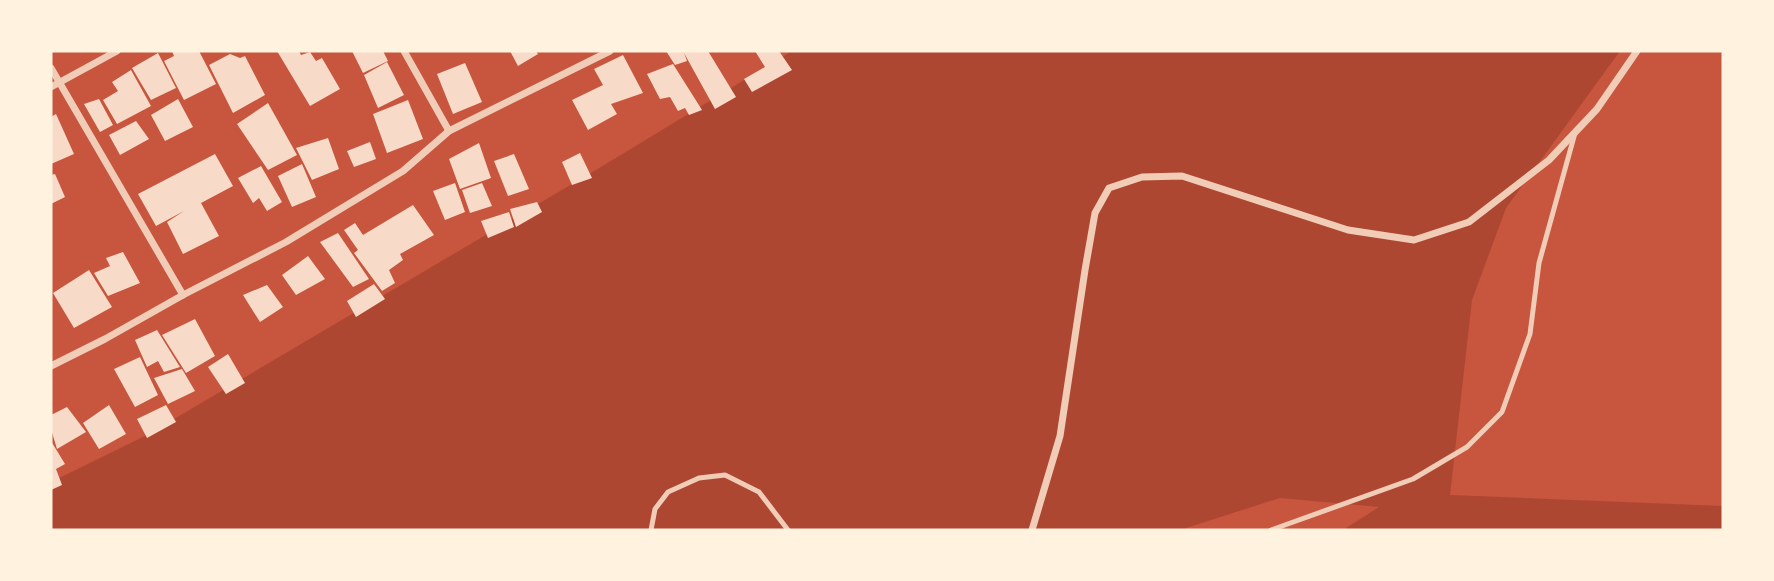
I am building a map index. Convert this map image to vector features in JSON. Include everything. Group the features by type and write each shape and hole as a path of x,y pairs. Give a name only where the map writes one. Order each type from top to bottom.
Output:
{"street":[{"path":"51,87 117,51"},
{"path":"404,51 449,131"},
{"path":"51,366 286,242 403,171 449,131 610,51"},
{"path":"1032,530 1059,436 1095,213 1109,188 1142,177 1182,176 1349,230 1414,240 1469,222 1549,160 1597,109 1637,51"},
{"path":"51,68 184,295"}],"lane":[{"path":"1271,530 1413,479 1467,447 1502,412 1530,334 1539,263 1576,132"},
{"path":"651,530 655,509 668,492 699,478 724,475 759,492 788,530"}],"shaded area":[{"path":"792,51 1620,51 1506,208 1472,300 1450,495 1723,506 1723,530 1343,530 1379,507 1280,498 1183,530 51,530 51,482 147,435"}],"building":[{"path":"172,51 199,51 216,84 184,100 164,61 174,56"},
{"path":"277,51 299,51 301,55 310,52 316,61 322,58 340,89 310,106"},
{"path":"352,51 383,51 388,61 363,73"},
{"path":"510,51 536,51 538,54 518,66"},
{"path":"666,51 708,51 736,97 715,109 684,53 687,61 675,65"},
{"path":"755,51 779,51 792,70 752,92 744,79 765,67"},
{"path":"158,53 176,88 151,100 132,68"},
{"path":"230,54 240,58 245,56 265,95 233,113 209,65"},
{"path":"623,55 643,93 611,104 617,114 588,130 572,100 603,85 594,69"},
{"path":"387,62 404,95 378,108 364,75"},
{"path":"465,63 482,102 453,114 437,74"},
{"path":"673,64 702,110 689,115 685,108 678,111 670,97 660,99 647,74"},
{"path":"131,70 151,106 117,124 103,100 118,91 112,82"},
{"path":"99,99 113,125 100,132 84,104"},
{"path":"178,99 193,127 165,141 151,115"},
{"path":"408,100 423,139 387,153 373,114"},
{"path":"268,103 297,155 268,170 237,124"},
{"path":"56,114 74,154 51,164 51,117"},
{"path":"136,121 149,139 120,155 109,135"},
{"path":"328,138 339,169 312,180 296,148"},
{"path":"370,142 376,159 354,167 347,151"},
{"path":"479,143 491,178 460,189 449,159"},
{"path":"580,153 592,178 572,185 562,162"},
{"path":"215,154 233,186 201,203 219,236 183,254 167,222 184,211 156,226 138,194"},
{"path":"514,154 529,189 508,196 494,161"},
{"path":"302,164 316,197 292,207 278,176"},
{"path":"261,166 282,202 267,211 259,198 253,203 238,178"},
{"path":"55,174 65,197 51,204 51,175"},
{"path":"455,183 465,212 445,220 433,191"},
{"path":"482,183 492,206 470,213 462,190"},
{"path":"537,202 542,212 516,227 510,209"},
{"path":"413,205 434,235 400,254 403,260 389,270 395,283 382,291 354,253 358,250 344,230 355,223 363,235"},
{"path":"509,212 514,227 488,238 481,221"},
{"path":"338,233 369,279 353,287 320,242"},
{"path":"123,252 140,283 108,296 94,273 110,266 106,258"},
{"path":"308,256 325,279 296,295 282,275"},
{"path":"89,270 112,307 74,328 53,293"},
{"path":"374,284 385,299 356,317 347,301"},
{"path":"267,285 283,307 260,322 243,295"},
{"path":"195,319 215,356 186,373 162,335"},
{"path":"157,330 180,367 164,372 158,361 147,367 135,340"},
{"path":"228,354 245,383 226,394 208,367"},
{"path":"140,357 158,395 135,407 114,369"},
{"path":"182,369 195,391 168,404 154,378"},
{"path":"109,405 126,434 99,449 83,423"},
{"path":"166,405 176,422 147,438 137,419"},
{"path":"67,407 86,432 57,449 51,429 51,415"},
{"path":"51,441 65,464 56,469 62,485 51,490"}]}
